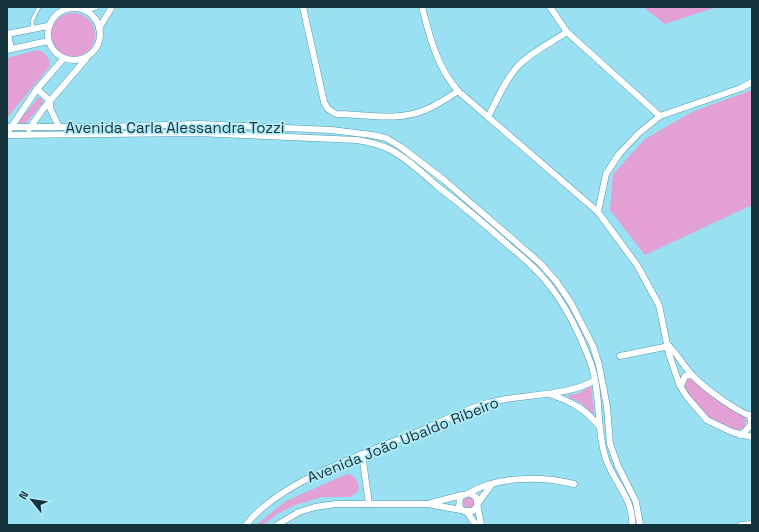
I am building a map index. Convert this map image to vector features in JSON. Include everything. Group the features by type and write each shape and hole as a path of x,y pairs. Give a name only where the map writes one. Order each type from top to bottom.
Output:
{"street":[{"path":"85,10 95,7"},
{"path":"26,134 30,126 50,101 98,45 100,28 112,7"},
{"path":"302,7 324,102 328,109 336,114 394,116 410,115 424,111 458,91"},
{"path":"422,7 432,45 449,81 458,91 598,212 630,254 659,305 670,354 680,386 695,409 707,420 740,436 752,438"},
{"path":"550,7 567,32 660,116"},
{"path":"87,58 78,60 63,59 55,54 48,41 48,26 52,18 59,12 67,8 76,8 85,10 94,17 100,28"},
{"path":"48,26 8,34 9,50 48,41"},
{"path":"488,117 509,79 519,65 532,54 567,32"},
{"path":"8,135 9,127 37,89 63,59"},
{"path":"598,212 606,174 619,154 639,133 660,116 741,88 752,82"},
{"path":"37,89 50,101 50,108 59,127"},
{"name":"Avenida Carla Alessandra Tozzi","path":"9,127 199,124 332,130 386,138 401,147 444,180 540,263 556,281 571,303 593,346 599,365 607,407 610,444 618,466 636,502 640,525"},
{"name":"Avenida Carla Alessandra Tozzi","path":"8,135 256,135 357,140 373,143 390,149 476,217 532,266 550,286 567,311 591,365 599,406 598,425 605,456 631,509 632,525"},
{"path":"620,356 669,346"},
{"path":"669,346 692,375 708,388 750,416 751,419 749,428 740,436"},
{"path":"680,386 685,376 692,375"},
{"name":"Avenida João Ubaldo Ribeiro","path":"246,525 252,518 274,500 300,482 362,454 487,404 510,398 551,394 581,388 594,381"},
{"name":"Avenida João Ubaldo Ribeiro","path":"551,394 576,404 598,425"},
{"path":"362,454 369,504"},
{"path":"428,504 465,494 492,484 512,480 544,480 574,484"},
{"path":"277,525 299,512 314,507 336,504 428,504 464,511 473,511 492,484"},
{"path":"465,494 474,495 478,505 481,525"},
{"path":"465,494 459,500 464,511 476,525"},
{"path":"741,525 752,524"}],"lane":[{"path":"33,30 32,21 39,7"}],"shaded area":[{"path":"643,7 717,7 665,24"},
{"path":"73,13 85,17 91,23 95,35 91,47 85,53 73,57 61,53 55,47 51,35 55,23 61,17"},
{"path":"37,50 46,55 50,66 7,118 7,58"},
{"path":"752,90 752,205 645,255 610,210 613,174 645,139 692,112"},
{"path":"39,97 42,98 43,103 26,123 17,123"},
{"path":"688,376 744,415 746,419 745,427 739,430 730,428 705,414 692,399 683,383"},
{"path":"591,386 594,415 581,403 568,397 569,395 579,393"},
{"path":"347,474 356,479 359,488 357,492 350,497 322,497 295,505 277,514 263,525 256,525 286,501"},
{"path":"471,496 474,497 474,507 467,508 464,507 463,500 464,497"}]}
